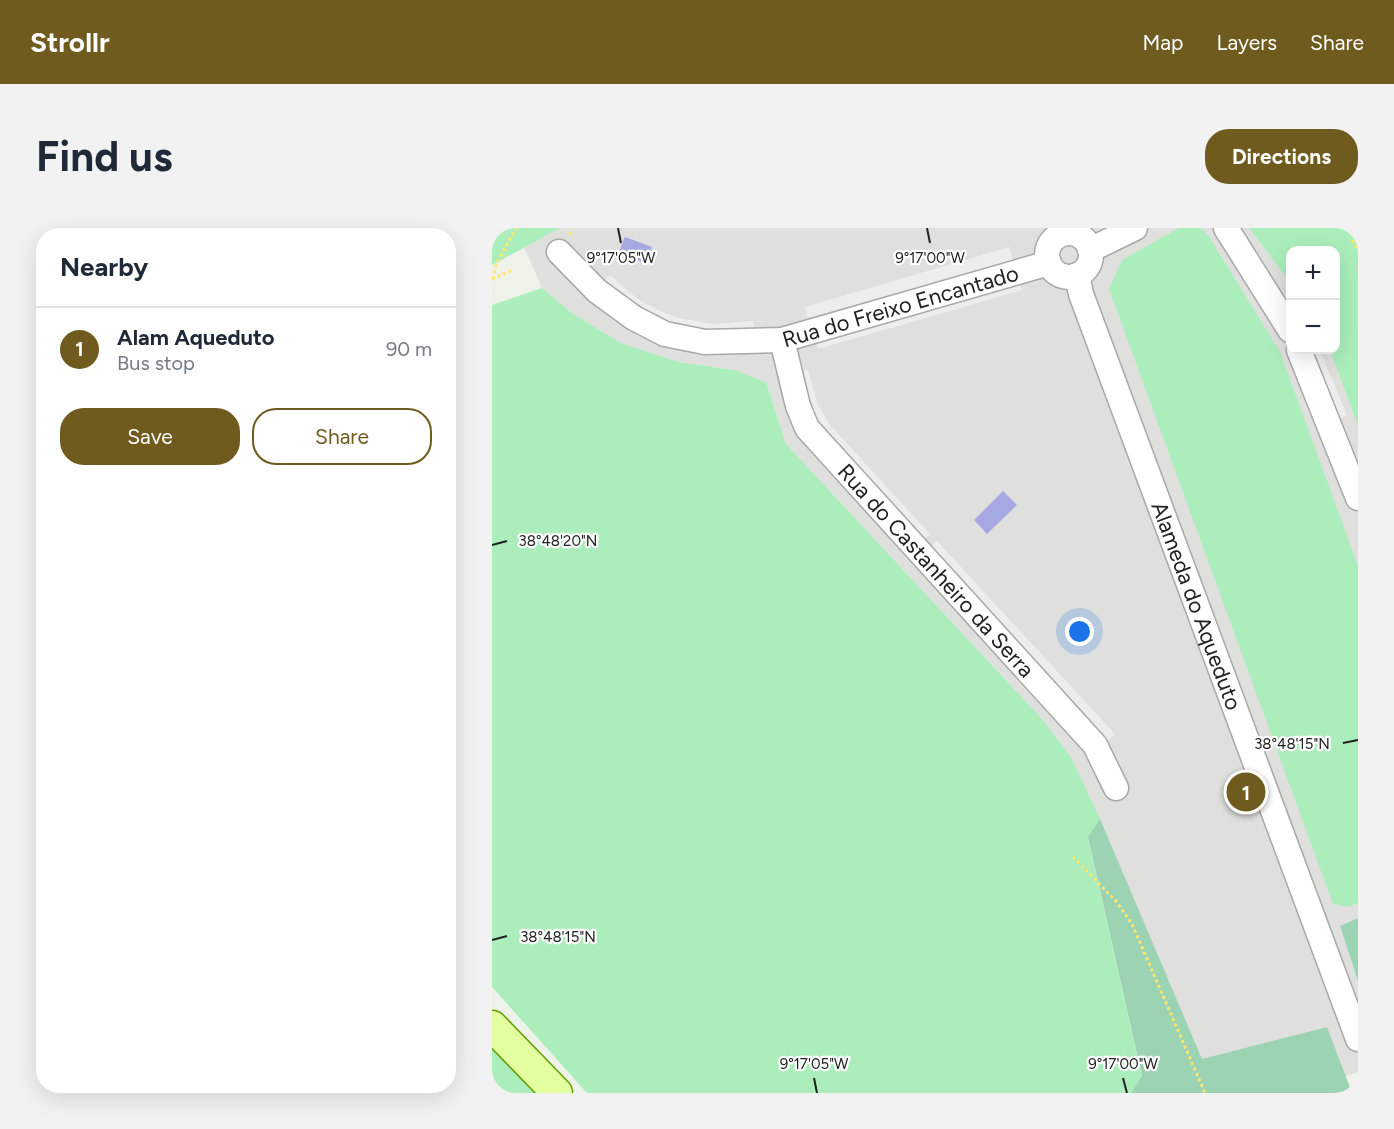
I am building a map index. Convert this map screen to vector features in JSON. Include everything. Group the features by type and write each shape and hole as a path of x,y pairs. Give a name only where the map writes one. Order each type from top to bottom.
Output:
{"main road":[{"path":"492,1026 557,1093"}],"street":[{"path":"1090,250 1135,228"},
{"path":"1226,228 1286,324"},
{"path":"1059,232 1076,234 1087,243 1090,250 1088,265 1077,275 1059,274 1049,263 1050,245 1059,232"},
{"name":"Rua do Freixo Encantado","path":"559,252 597,291 634,318 665,334 705,342 782,340 1049,263"},
{"name":"Alameda do Aqueduto","path":"1077,275 1085,305 1358,1039"},
{"name":"Rua do Castanheiro da Serra","path":"782,340 798,405 807,428 1095,745 1116,788"},
{"path":"1301,354 1358,498"}],"path":[{"path":"493,279 496,265 516,228"},
{"path":"1352,228 1353,241 1358,250"},
{"path":"493,279 513,270"},
{"path":"1073,858 1116,901 1132,924 1205,1093"}],"shaded area":[{"path":"560,228 1249,228 1286,277 1286,354 1331,354 1358,426 1358,918 1340,926 1358,981 1358,1072 1345,1076 1326,1027 1202,1059 1071,757 1043,720 786,444 766,382 734,370 678,362 621,343 573,314 542,288 524,247"},
{"path":"1009,247 1013,260 808,318 805,307"},
{"path":"610,275 639,300 660,311 679,318 713,324 753,321 755,333 675,330 601,284"},
{"path":"1018,279 1022,290 818,349 814,338"},
{"path":"1308,354 1322,354 1347,415 1335,420"},
{"path":"808,370 818,405 830,425 930,534 921,543 815,424 796,372"},
{"path":"937,541 1115,734 1107,742 928,550"}],"green space":[{"path":"492,228 560,228 492,265"},
{"path":"1179,228 1201,228 1208,235 1280,352 1358,566 1358,903 1348,907 1333,904 1109,289 1122,260"},
{"path":"1249,228 1358,228 1358,426 1331,354 1340,354 1340,246 1286,246 1286,277"},
{"path":"542,288 573,314 621,343 678,362 734,370 766,382 786,444 1043,720 1071,757 1100,819 1088,838 1142,1077 1131,1093 587,1093 492,987 492,305"},
{"path":"1100,819 1202,1059 1327,1027 1352,1093 1131,1093 1142,1076 1088,837"},
{"path":"1358,918 1358,981 1340,926"},
{"path":"492,1041 545,1093 492,1093"}],"water":[{"path":"625,237 652,247 647,263 618,254"},
{"path":"1003,491 1017,505 987,534 974,520"}],"place":[{"name":"Alam Aqueduto","path":"1246,792"}]}
